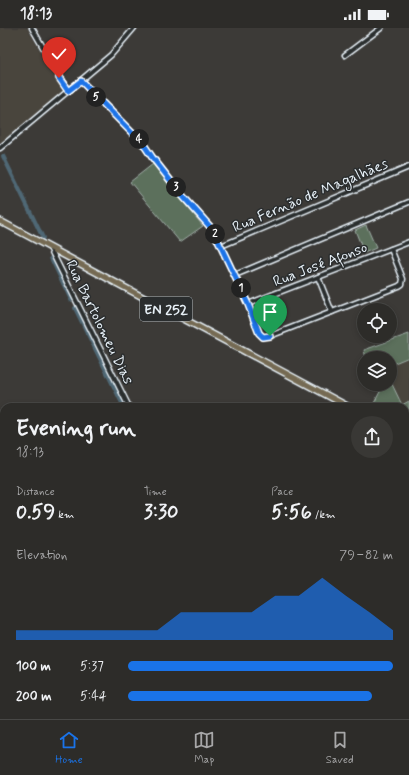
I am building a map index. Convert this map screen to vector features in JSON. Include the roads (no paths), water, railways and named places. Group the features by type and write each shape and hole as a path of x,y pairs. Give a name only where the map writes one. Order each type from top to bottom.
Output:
{"main road":[{"name":"EN 252","path":"0,222 341,403"}],"street":[{"path":"32,28 68,91"},
{"path":"0,148 111,55 134,28"},
{"path":"345,55 381,28"},
{"path":"81,81 144,145 181,194 213,230 248,304 259,333 263,337 270,336 402,284 403,279 391,249"},
{"name":"Rua Fernão de Magalhães","path":"221,246 409,167"},
{"path":"235,275 409,202"},
{"name":"Rua José Afonso","path":"248,304 409,242"},
{"name":"Rua Bartolomeu Dias","path":"50,248 127,403"},
{"path":"318,277 332,312"}],"waterway":[{"path":"3,156 43,238"},
{"path":"51,258 71,300"},
{"path":"75,308 122,403"}]}
